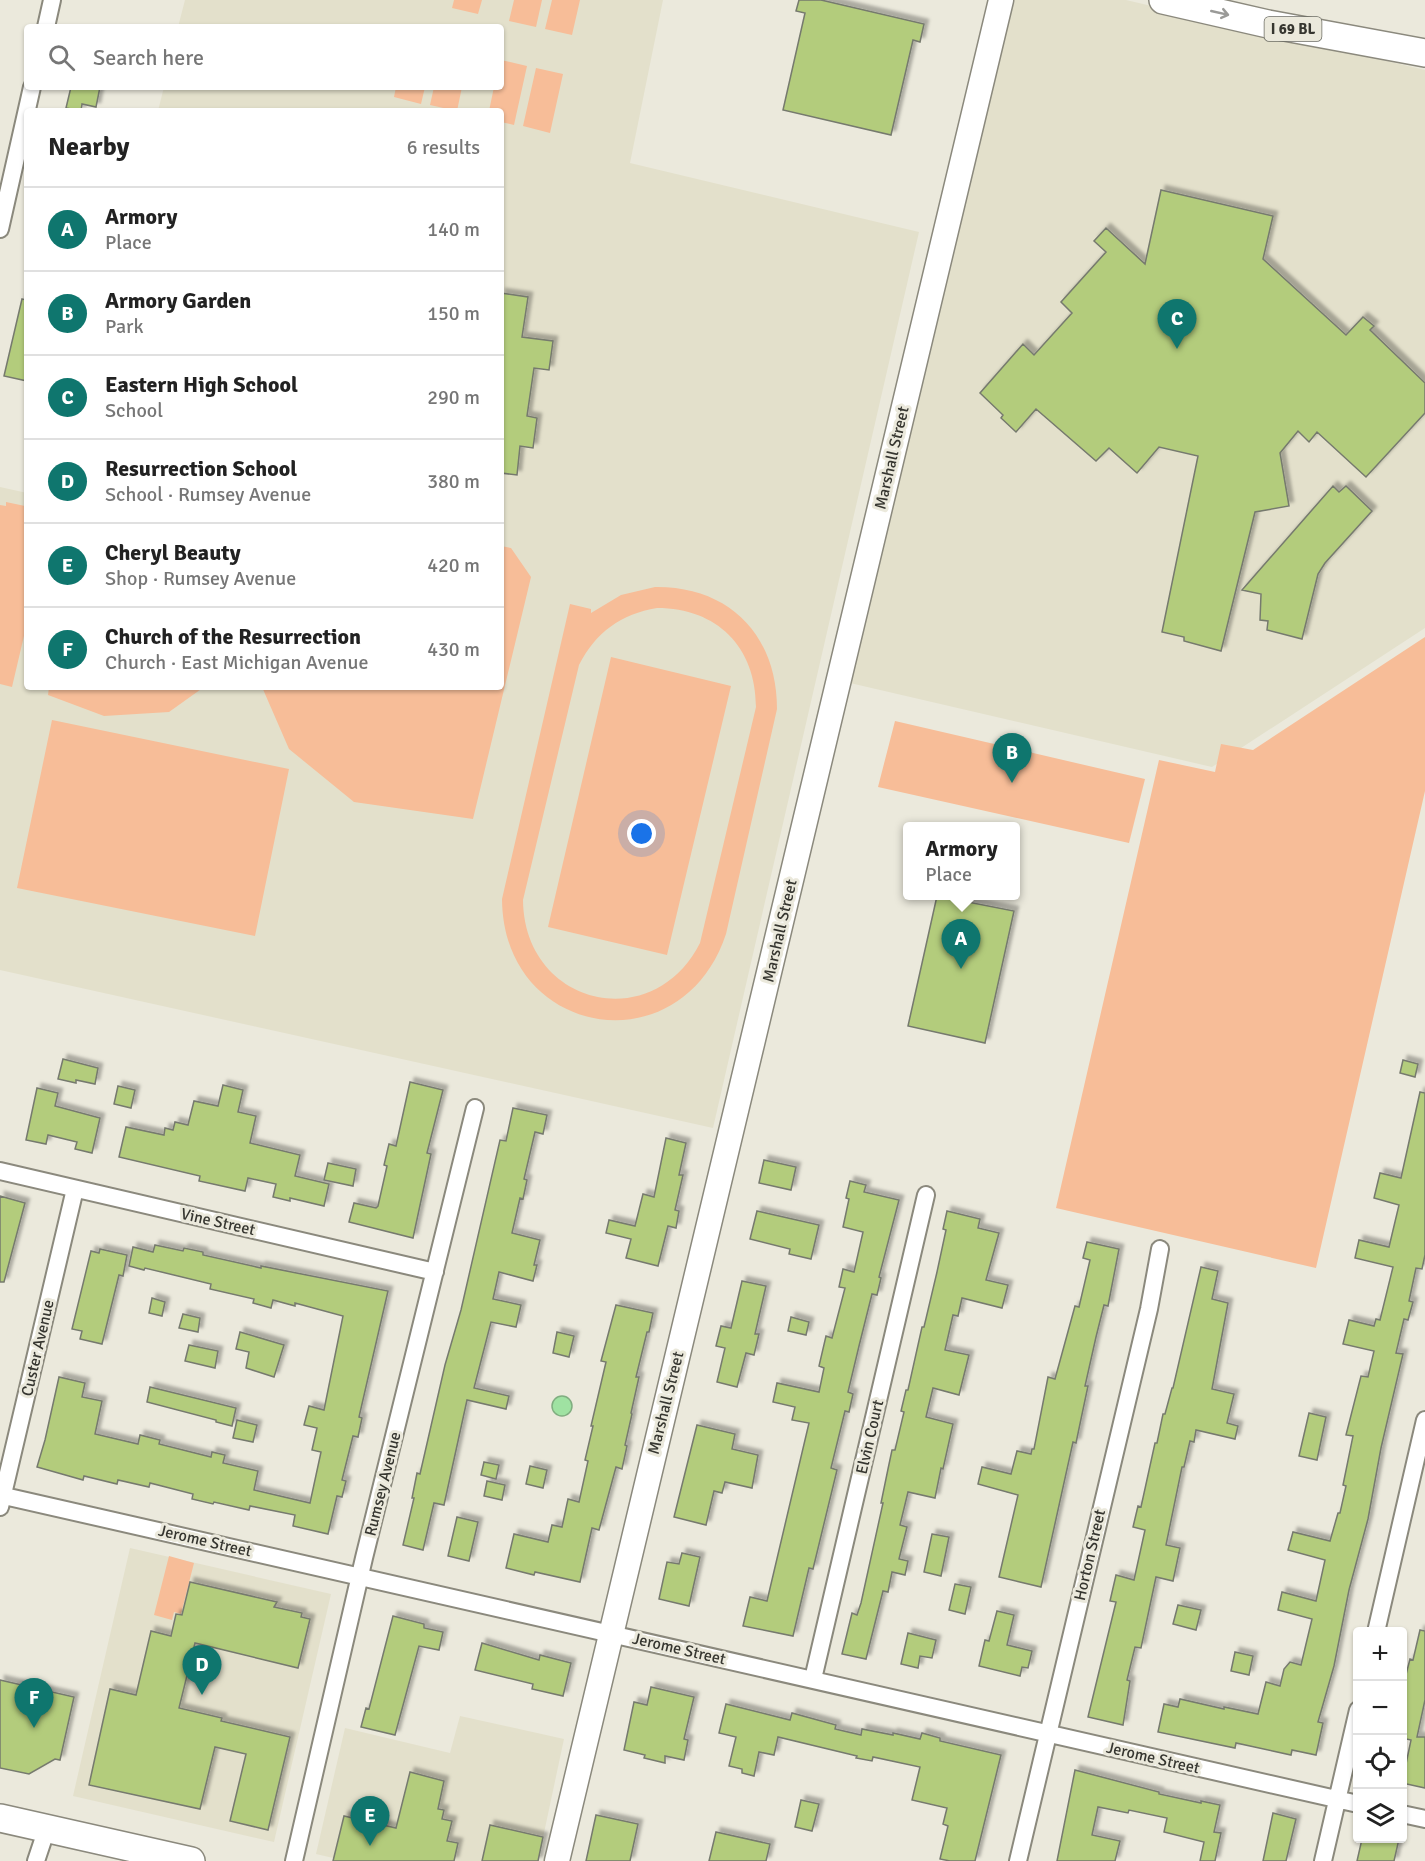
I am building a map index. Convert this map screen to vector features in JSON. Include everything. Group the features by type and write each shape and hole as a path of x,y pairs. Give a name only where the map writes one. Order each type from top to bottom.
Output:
{"main road":[{"name":"I 69 BL","path":"1162,0 1268,24 1425,53"},
{"path":"0,1818 191,1861"}],"street":[{"path":"47,24 52,0"},
{"name":"Marshall Street","path":"557,1861 1000,0"},
{"path":"26,108 31,90"},
{"path":"0,229 5,185 24,116"},
{"name":"Rumsey Avenue","path":"294,1861 360,1576 475,1108"},
{"name":"Vine Street","path":"0,1172 435,1272"},
{"name":"Custer Avenue","path":"1,1499 75,1189"},
{"name":"Elvin Court","path":"813,1679 926,1195"},
{"name":"Horton Street","path":"1017,1861 1149,1310 1160,1249"},
{"path":"1377,1627 1421,1453 1425,1420"},
{"name":"Jerome Street","path":"1,1499 360,1576 1353,1803"},
{"path":"1323,1861 1353,1731"},
{"path":"1407,1815 1425,1819"},
{"path":"36,1861 47,1828"}],"shaded area":[{"path":"185,0 663,0 630,163 919,232 713,1128 0,970 0,487 24,492 24,690 504,690 504,108 159,108 163,90 504,90 504,24 179,24"},
{"path":"454,0 482,0 478,14 452,8"},
{"path":"514,0 542,0 536,27 509,21"},
{"path":"552,0 580,0 572,35 545,29"},
{"path":"1010,0 1126,0 1425,70 1425,628 1212,767 850,683"},
{"path":"504,61 527,66 514,125 504,123 504,108 490,108 493,90 504,90"},
{"path":"536,68 563,74 550,133 523,126"},
{"path":"395,90 424,90 421,104 394,97"},
{"path":"433,90 461,90 458,108 430,105"},
{"path":"6,502 24,506 24,636 12,687 0,684 0,505 6,506"},
{"path":"504,547 511,548 531,577 504,690"},
{"path":"655,587 681,589 705,595 726,606 744,620 758,638 775,682 777,709 726,934 704,976 673,1004 636,1018 598,1019 562,1007 531,982 510,946 502,899 570,604 591,609 591,613 621,595","holes":["657,608 698,615 729,635 749,666 756,707 700,943 679,972 652,991 623,998 594,996 567,985 544,964 529,936 523,900 579,665 593,643 621,620"]},
{"path":"1425,637 1425,791 1316,1268 1056,1208 1159,760 1215,772 1221,744 1253,750"},
{"path":"611,657 731,686 667,955 548,927"},
{"path":"49,690 200,690 169,712 104,716 48,695"},
{"path":"263,690 504,690 473,819 354,802 289,749"},
{"path":"52,720 289,769 255,936 17,888"},
{"path":"895,721 1145,779 1129,843 878,787"},
{"path":"558,1396 566,1396 572,1402 572,1410 566,1416 558,1416 552,1410 552,1402"},
{"path":"130,1548 331,1594 274,1842 73,1796"},
{"path":"169,1556 194,1563 181,1614 174,1612 172,1620 154,1615"},
{"path":"460,1716 564,1739 538,1861 346,1861 316,1854 345,1728 450,1753"}],"building":[{"path":"799,0 821,0 924,24 920,42 913,40 891,135 783,110 805,13 796,11"},
{"path":"70,90 99,90 96,107 82,104 81,108 66,108"},
{"path":"1161,190 1273,216 1263,259 1346,335 1363,317 1374,326 1370,330 1425,383 1425,413 1366,477 1317,432 1309,442 1298,431 1280,453 1289,506 1255,512 1221,651 1184,641 1184,637 1162,632 1198,456 1159,447 1137,473 1109,448 1096,461 1036,409 1016,432 1001,418 1003,415 980,393 1023,344 1034,355 1072,313 1061,302 1106,252 1094,241 1106,228 1145,264"},
{"path":"504,293 528,297 522,337 553,341 549,370 534,368 527,416 537,418 533,448 520,446 517,475 504,473"},
{"path":"22,299 24,299 24,380 4,376"},
{"path":"1333,486 1339,492 1346,486 1372,511 1325,563 1318,574 1302,639 1267,630 1268,621 1260,620 1261,594 1242,590"},
{"path":"936,900 958,900 1014,911 985,1043 908,1026"},
{"path":"63,1059 98,1068 95,1084 58,1079"},
{"path":"1403,1060 1418,1064 1415,1077 1400,1073"},
{"path":"410,1082 443,1090 427,1153 431,1154 413,1238 349,1222 354,1203 376,1208 378,1206 387,1166 384,1165 389,1144 396,1146"},
{"path":"223,1085 243,1090 238,1112 256,1116 250,1143 300,1155 295,1176 329,1184 324,1206 290,1198 290,1201 273,1197 276,1184 248,1178 245,1191 199,1181 200,1176 119,1157 126,1127 164,1135 165,1128 173,1130 175,1122 188,1125 194,1101 218,1106"},
{"path":"118,1086 135,1090 131,1108 114,1104"},
{"path":"37,1088 58,1093 55,1106 100,1118 92,1153 75,1149 77,1142 48,1135 46,1144 26,1140"},
{"path":"1420,1092 1425,1093 1425,1255 1422,1269 1416,1268 1409,1301 1413,1302 1408,1320 1404,1319 1396,1353 1403,1354 1381,1448 1368,1519 1349,1590 1334,1666 1318,1722 1323,1723 1316,1755 1292,1750 1291,1755 1236,1743 1235,1748 1158,1732 1164,1704 1178,1707 1180,1699 1258,1714 1266,1682 1280,1686 1284,1669 1290,1662 1301,1665 1312,1619 1278,1610 1282,1592 1316,1601 1325,1560 1288,1550 1293,1532 1330,1541 1338,1513 1340,1513 1353,1436 1346,1435 1361,1376 1368,1377 1374,1351 1343,1344 1349,1320 1374,1326 1376,1319 1380,1320 1393,1267 1355,1258 1359,1240 1389,1247 1399,1205 1374,1198 1380,1173 1401,1178"},
{"path":"513,1108 547,1115 543,1134 535,1132 524,1179 527,1180 523,1199 520,1198 512,1233 540,1240 534,1265 537,1265 533,1281 499,1272 493,1299 521,1305 516,1327 491,1322 474,1388 509,1396 506,1409 467,1400 444,1505 434,1503 423,1550 403,1545 414,1498 412,1498 417,1473 420,1474 445,1365 461,1310 500,1140 506,1141"},
{"path":"666,1138 686,1143 679,1175 683,1175 675,1210 679,1211 676,1228 668,1226 658,1266 626,1258 631,1239 606,1233 609,1220 635,1226 643,1194 654,1197"},
{"path":"764,1160 796,1167 791,1190 759,1183"},
{"path":"328,1163 356,1169 353,1186 324,1180"},
{"path":"850,1181 866,1185 864,1192 899,1200 879,1277 881,1278 877,1295 872,1294 859,1346 848,1392 853,1394 849,1412 845,1411 831,1468 837,1470 813,1569 809,1568 793,1636 743,1626 750,1597 767,1601 809,1423 792,1420 795,1407 773,1402 777,1383 819,1392 824,1368 819,1366 826,1336 832,1338 845,1288 839,1287 843,1269 854,1272 863,1232 843,1227"},
{"path":"0,1196 25,1203 4,1282 0,1282"},
{"path":"757,1211 819,1225 811,1259 789,1254 790,1249 750,1239"},
{"path":"947,1211 980,1219 978,1228 999,1233 986,1280 1008,1285 1002,1308 962,1298 958,1316 953,1315 945,1350 969,1355 959,1395 933,1388 926,1417 953,1424 935,1498 908,1492 900,1525 907,1527 899,1559 908,1561 905,1575 892,1572 888,1592 883,1591 866,1659 842,1654 852,1613 857,1615 861,1603 892,1450 895,1450 904,1412 901,1411 937,1272 946,1230 943,1229"},
{"path":"1087,1242 1119,1249 1108,1306 1104,1305 1096,1337 1076,1443 1073,1442 1041,1587 999,1577 1018,1495 978,1484 982,1467 1011,1474 1017,1451 1031,1454 1034,1449 1048,1377 1055,1379 1075,1306 1079,1307 1090,1260 1083,1258"},
{"path":"155,1245 183,1251 184,1248 203,1252 203,1255 261,1268 261,1266 388,1291 359,1417 362,1418 358,1437 353,1436 342,1480 346,1481 342,1497 337,1496 328,1534 293,1526 295,1515 250,1506 249,1510 214,1502 213,1504 192,1499 193,1494 150,1483 149,1487 118,1480 117,1484 84,1476 83,1480 37,1467 59,1377 85,1383 82,1397 102,1401 95,1434 138,1444 140,1435 160,1440 159,1444 211,1457 212,1452 225,1455 223,1463 258,1471 254,1490 310,1503 321,1452 312,1450 317,1428 304,1425 309,1406 324,1410 343,1316 295,1303 295,1306 273,1300 271,1308 253,1303 254,1299 210,1289 211,1284 129,1266 133,1247 153,1252"},
{"path":"100,1249 127,1255 123,1276 119,1275 102,1344 80,1339 82,1331 72,1329 91,1251 99,1253"},
{"path":"1201,1267 1218,1271 1212,1299 1228,1303 1212,1389 1234,1394 1227,1423 1238,1426 1235,1439 1196,1430 1194,1442 1190,1441 1184,1467 1182,1467 1166,1545 1180,1548 1173,1581 1156,1577 1141,1648 1135,1647 1127,1680 1130,1681 1123,1725 1088,1717 1116,1602 1110,1601 1116,1575 1134,1580 1145,1530 1133,1527 1138,1506 1141,1507 1163,1414 1165,1414 1173,1388"},
{"path":"742,1281 766,1286 755,1334 759,1334 754,1355 746,1353 737,1387 717,1382 725,1348 716,1346 721,1326 731,1328"},
{"path":"152,1298 165,1302 162,1316 149,1313"},
{"path":"616,1305 653,1313 636,1377 639,1377 622,1469 616,1467 599,1530 592,1528 580,1582 506,1568 514,1534 548,1542 552,1525 562,1527 568,1499 579,1502 588,1461 585,1460 593,1426 591,1426 606,1362 601,1361"},
{"path":"183,1314 200,1318 198,1332 179,1328"},
{"path":"791,1317 809,1322 806,1335 788,1331"},
{"path":"240,1332 284,1345 274,1377 246,1368 249,1352 236,1349"},
{"path":"557,1332 574,1336 569,1357 553,1353"},
{"path":"189,1345 218,1351 215,1368 185,1361"},
{"path":"150,1387 236,1408 232,1426 147,1402"},
{"path":"1309,1413 1326,1417 1317,1460 1299,1456"},
{"path":"237,1420 257,1425 253,1442 233,1438"},
{"path":"697,1425 735,1434 732,1449 758,1455 752,1488 725,1482 722,1493 714,1491 706,1525 674,1517"},
{"path":"484,1462 499,1465 496,1479 481,1475"},
{"path":"530,1466 547,1470 543,1488 526,1484"},
{"path":"487,1481 505,1485 502,1500 484,1496"},
{"path":"457,1517 478,1522 469,1561 448,1556"},
{"path":"932,1534 949,1537 941,1576 924,1572"},
{"path":"682,1553 700,1557 689,1606 659,1599 667,1562 679,1564"},
{"path":"190,1582 277,1602 274,1607 302,1613 301,1617 310,1619 298,1668 195,1643 179,1708 222,1718 221,1721 290,1737 268,1830 230,1821 246,1754 215,1747 200,1809 89,1785 110,1689 136,1695 151,1631 171,1636 176,1614 182,1615"},
{"path":"955,1584 971,1587 965,1614 949,1610"},
{"path":"1178,1605 1201,1610 1196,1630 1173,1624"},
{"path":"997,1611 1014,1615 1007,1645 1032,1651 1028,1668 1022,1667 1020,1676 979,1666 985,1640 989,1641"},
{"path":"393,1616 424,1624 424,1628 443,1632 439,1650 419,1646 395,1735 361,1727 366,1708 369,1709"},
{"path":"1420,1630 1425,1631 1425,1700 1417,1737 1425,1737 1425,1788 1407,1784 1407,1759 1411,1740 1407,1739 1407,1671 1410,1659 1413,1660"},
{"path":"908,1633 936,1640 932,1658 920,1656 918,1668 901,1664"},
{"path":"482,1643 539,1660 540,1655 571,1663 563,1696 532,1689 533,1684 475,1670"},
{"path":"1235,1652 1253,1656 1249,1675 1231,1671"},
{"path":"0,1680 74,1697 60,1760 55,1759 29,1774 0,1768"},
{"path":"651,1687 694,1697 684,1739 688,1740 684,1760 665,1756 665,1763 624,1750 634,1702 647,1705"},
{"path":"726,1704 790,1720 792,1713 836,1725 835,1729 861,1735 862,1729 920,1739 922,1733 940,1738 940,1741 1001,1755 975,1861 940,1859 948,1826 943,1824 947,1808 912,1800 920,1767 873,1757 872,1761 856,1758 857,1756 778,1737 774,1755 759,1752 754,1776 742,1773 742,1769 729,1766 736,1737 719,1733"},
{"path":"1075,1770 1159,1792 1159,1794 1220,1805 1214,1832 1221,1833 1215,1861 1200,1861 1204,1842 1164,1832 1167,1818 1129,1810 1128,1813 1098,1807 1092,1835 1120,1841 1115,1861 1057,1861"},
{"path":"410,1772 444,1781 438,1809 444,1810 442,1819 452,1821 447,1841 458,1843 454,1861 333,1861 344,1816 396,1828"},
{"path":"801,1800 819,1804 812,1831 795,1827"},
{"path":"1273,1813 1296,1819 1286,1861 1263,1861"},
{"path":"596,1815 638,1824 630,1861 586,1861"},
{"path":"490,1825 543,1837 538,1861 482,1861"},
{"path":"716,1832 770,1844 766,1861 709,1861"},
{"path":"1361,1843 1398,1843 1394,1861 1357,1861"}],"place":[{"name":"Eastern High School","path":"1177,349"},
{"name":"Armory Garden","path":"1012,783"},
{"name":"Armory","path":"961,969"},
{"name":"Resurrection School","path":"202,1695"},
{"name":"Church of the Resurrection","path":"34,1728"},
{"name":"Cheryl Beauty","path":"370,1846"}]}
